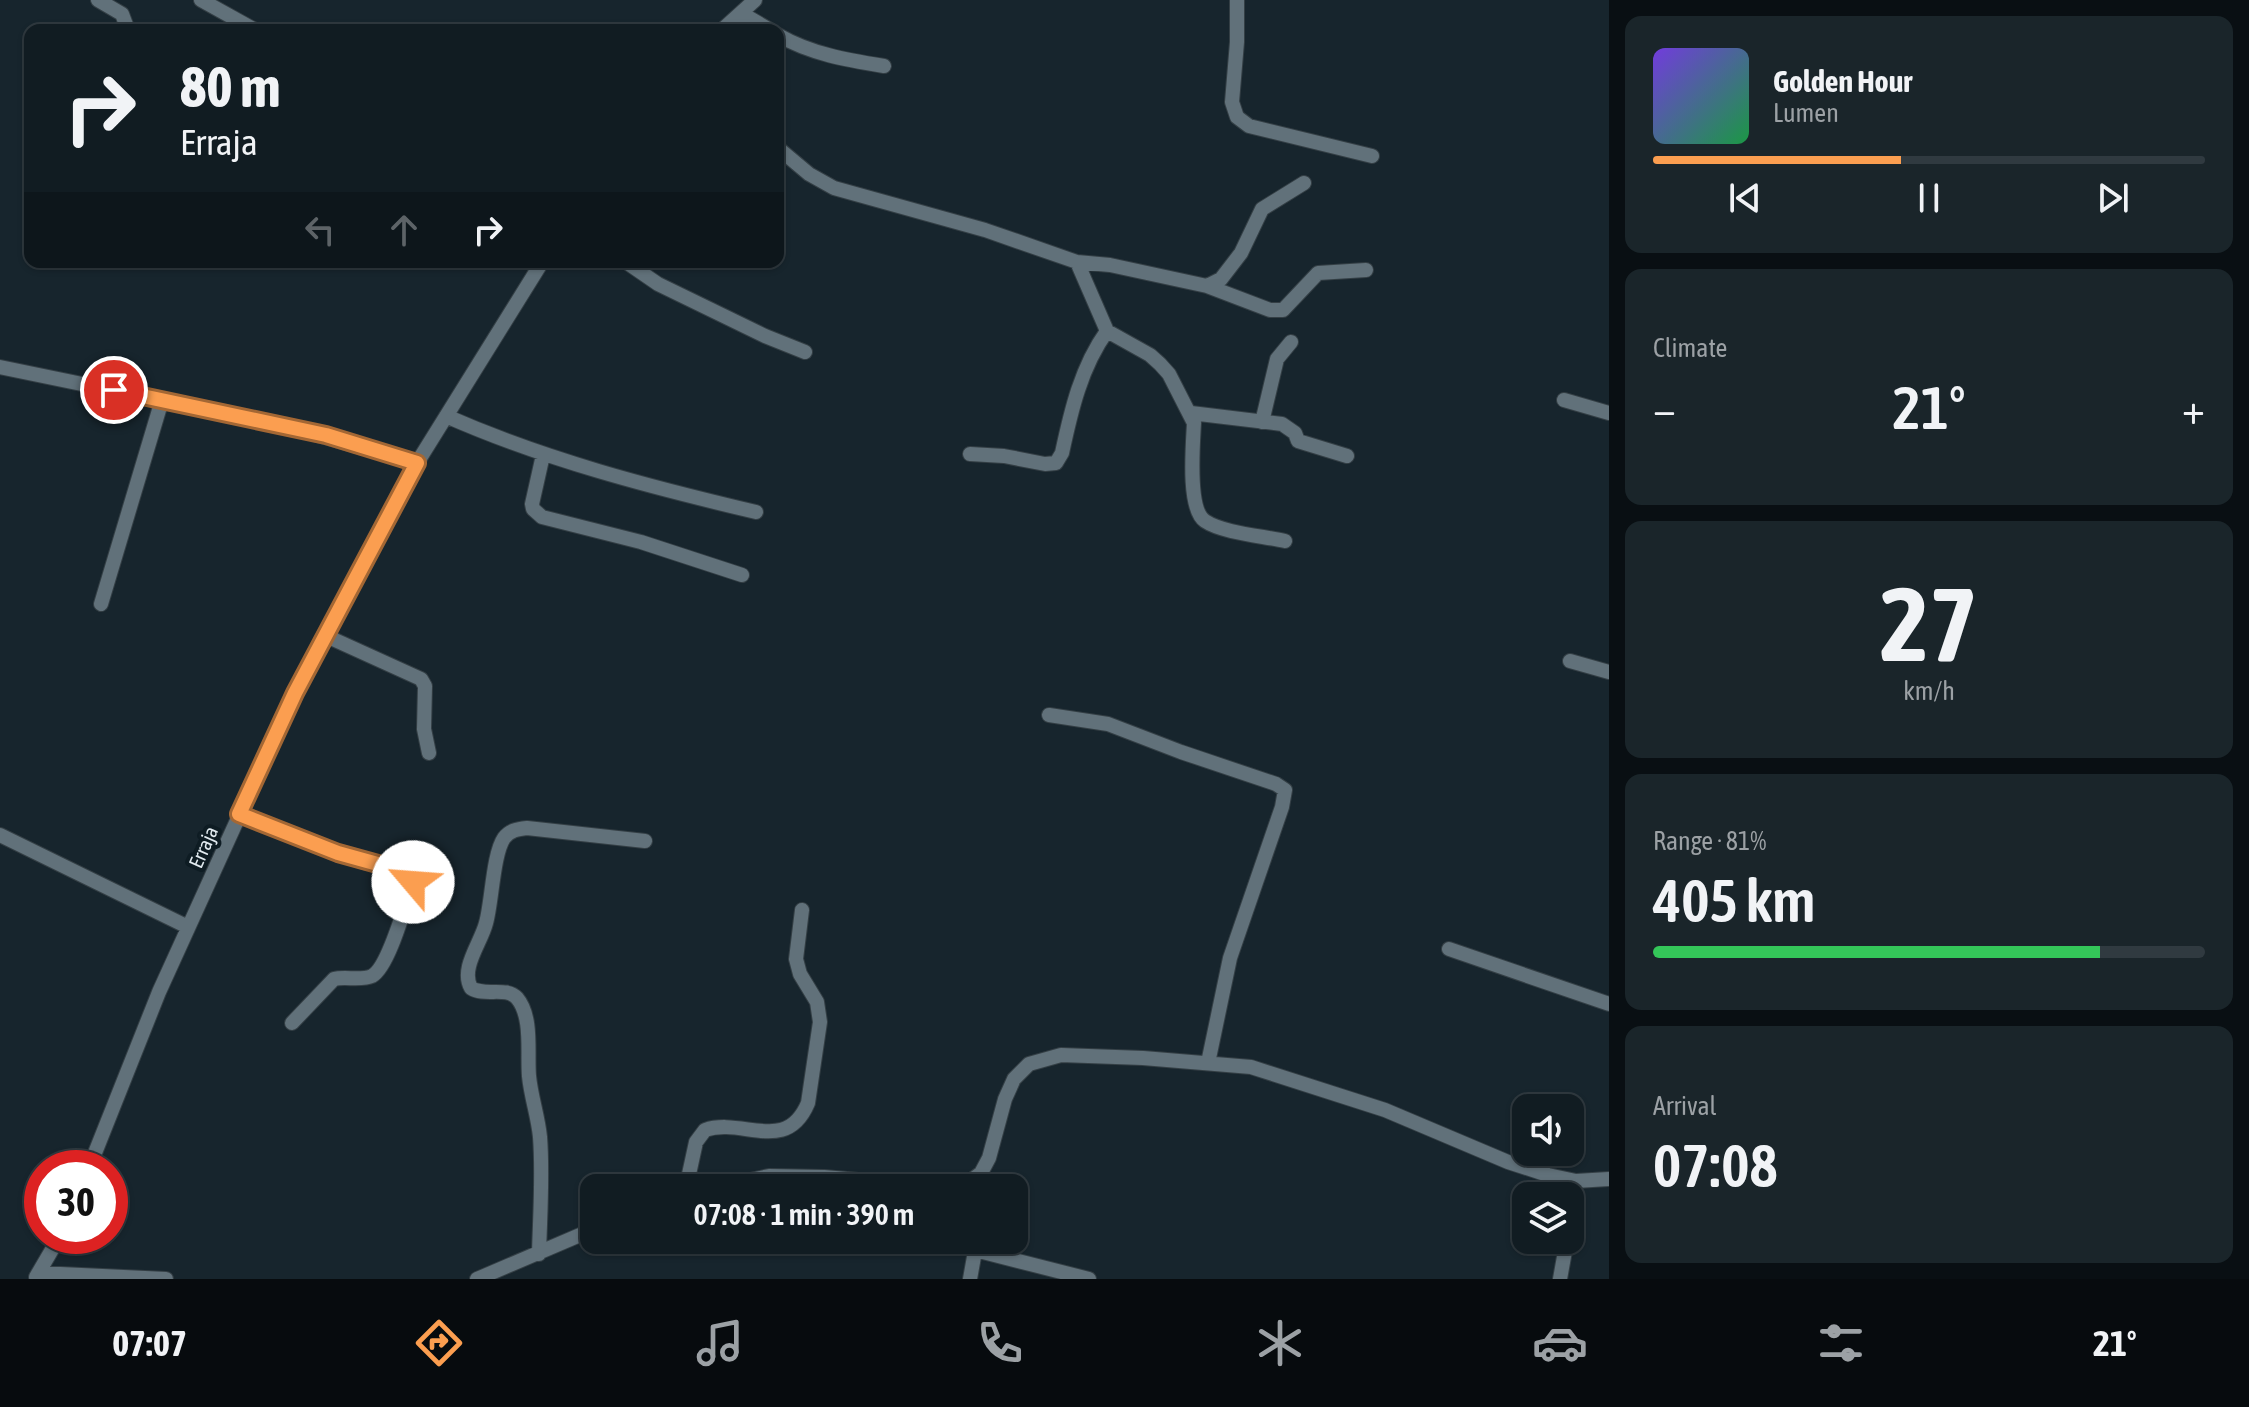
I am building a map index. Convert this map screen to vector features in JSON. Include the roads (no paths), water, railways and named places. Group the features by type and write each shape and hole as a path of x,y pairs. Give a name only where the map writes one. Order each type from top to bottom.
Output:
{"street":[{"path":"98,0 122,14 126,24"},
{"path":"201,0 244,24"},
{"path":"729,24 755,0"},
{"path":"1237,0 1232,102 1237,117 1249,126 1372,156"},
{"path":"741,13 760,24"},
{"path":"784,38 832,57 884,66"},
{"path":"784,153 809,174 834,188 985,230 1077,262 1110,265 1207,286 1270,310 1283,310 1318,273 1366,270"},
{"path":"1207,286 1221,279 1241,253 1262,209 1304,183"},
{"path":"1077,262 1107,331 1160,364 1191,413 1194,423 1194,495 1199,515 1205,521 1223,528 1285,541"},
{"name":"Erraja","path":"96,1150 128,1065 188,927 324,635 417,463 538,268"},
{"path":"635,268 658,284 805,352"},
{"path":"970,454 1056,463 1062,453 1082,380 1107,331"},
{"path":"1262,422 1277,359 1291,342"},
{"path":"0,367 326,435 417,463"},
{"path":"101,604 162,400"},
{"path":"1564,400 1609,413"},
{"path":"1191,413 1282,424 1295,433 1298,441 1347,456"},
{"path":"446,416 543,455 647,486 756,512"},
{"path":"543,455 532,504 542,517 652,545 742,575"},
{"path":"324,635 421,679 425,686 424,729 429,753"},
{"path":"1570,661 1609,672"},
{"path":"1049,715 1108,724 1276,784 1285,790 1282,807 1230,958 1208,1063"},
{"path":"239,814 311,843 364,862 403,871 412,877 413,882 386,957 377,971 366,977 334,979 292,1023"},
{"path":"539,1254 540,1139 529,1080 527,1032 522,1006 507,992 483,994 471,988 467,979 468,969 487,922 499,853 508,833 527,828 645,841"},
{"path":"0,835 188,927"},
{"path":"689,1174 696,1142 705,1130 787,1129 799,1120 804,1111 820,1022 817,1002 800,974 796,959 802,910"},
{"path":"1449,949 1609,1004"},
{"path":"984,1174 1005,1099 1014,1079 1029,1064 1061,1055 1251,1067 1385,1110 1508,1162 1548,1175 1576,1181 1609,1179"},
{"path":"477,1279 580,1235"},
{"path":"50,1254 37,1276 166,1279"},
{"path":"970,1279 974,1254"},
{"path":"1006,1254 1089,1279"},
{"path":"1560,1279 1564,1254"}]}
